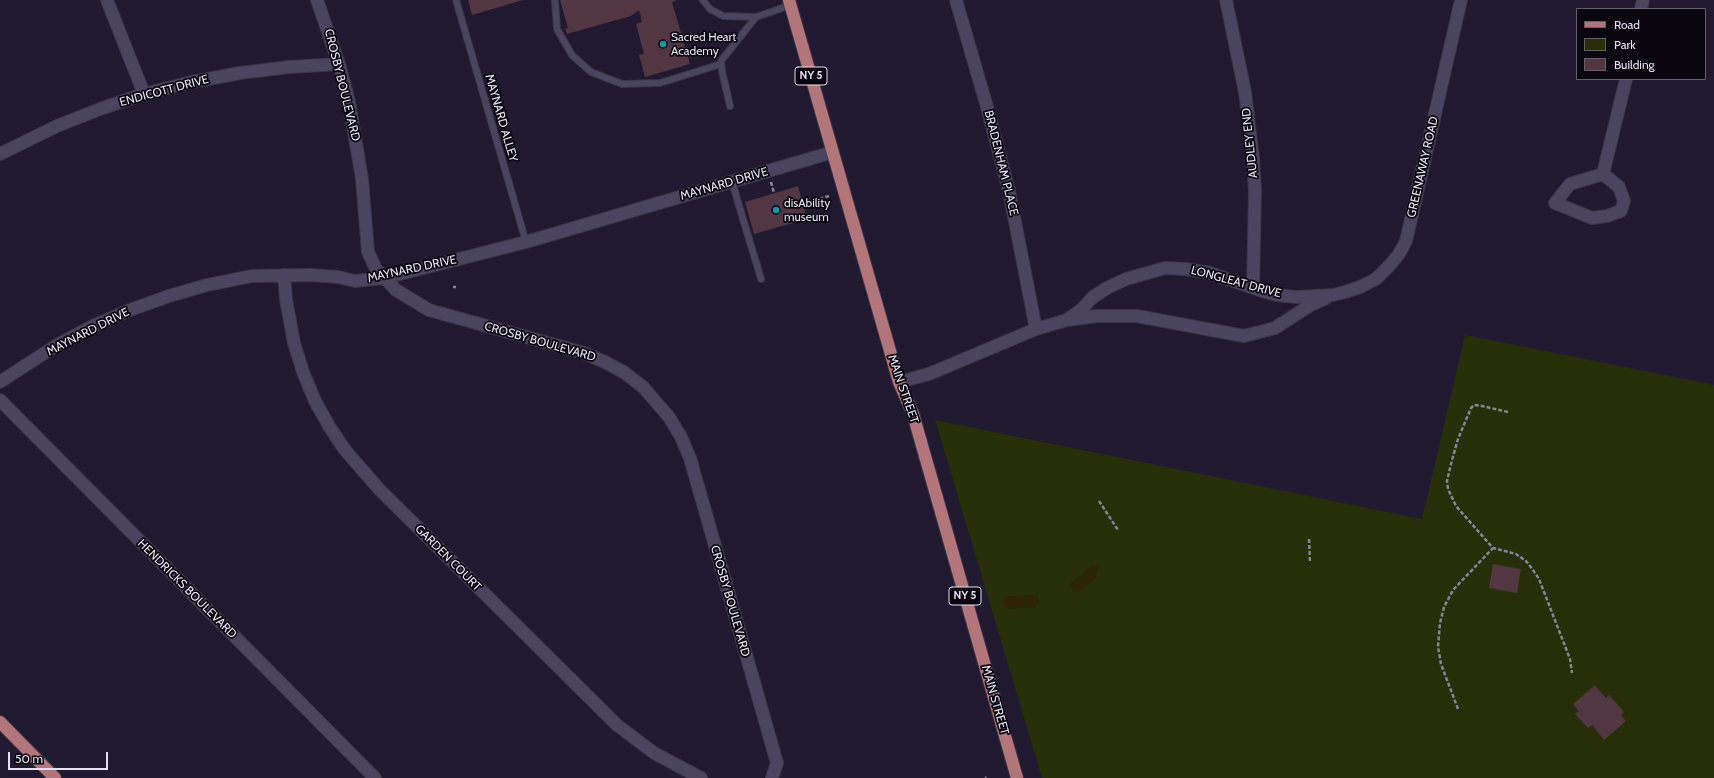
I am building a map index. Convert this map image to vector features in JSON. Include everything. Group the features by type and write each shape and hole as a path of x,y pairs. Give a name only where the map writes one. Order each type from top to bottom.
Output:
{"main road":[{"name":"MAIN STREET","path":"790,2 899,382 915,421 1017,778"},
{"path":"0,722 55,778"}],"street":[{"path":"108,0 144,94"},
{"name":"CROSBY BOULEVARD","path":"317,0 339,64 356,140 362,179 368,252 376,269 396,290 428,310 584,353 625,373 643,387 662,408 681,437 690,458 777,763 772,778"},
{"name":"BRADENHAM PLACE","path":"956,0 987,107 1009,191 1036,329"},
{"name":"AUDLEY END","path":"1226,0 1245,92 1253,158 1255,191 1253,288"},
{"name":"GREENAWAY ROAD","path":"1333,295 1360,288 1376,278 1390,266 1406,241 1461,0"},
{"name":"ENDICOTT DRIVE","path":"0,154 57,126 144,94 192,82 240,73 289,67 339,64"},
{"path":"1604,174 1626,80"},
{"name":"MAYNARD DRIVE","path":"0,382 57,345 93,326 168,296 207,285 247,276 311,275 338,277 355,281 384,278 526,242 833,152"},
{"path":"1604,174 1619,187 1624,201 1621,211 1608,216 1592,218 1555,203 1570,184 1604,174"},
{"name":"LONGLEAT DRIVE","path":"1067,320 1082,309 1093,297 1107,288 1126,279 1165,268 1186,269 1210,273 1277,295 1296,297 1333,295"},
{"name":"GARDEN COURT","path":"284,275 286,299 294,343 303,372 315,401 345,450 379,489 617,725 654,753 701,778"},
{"name":"LONGLEAT DRIVE","path":"899,382 929,374 1036,329 1067,320 1097,316 1137,316 1244,336 1276,328 1309,306 1333,295"},
{"name":"HENDRICKS BOULEVARD","path":"0,400 375,778"}],"lane":[{"name":"MAYNARD ALLEY","path":"456,0 526,242"},
{"path":"555,0 557,29 572,55 591,72 622,84 660,83 721,64"},
{"path":"703,0 710,9 723,16 756,18"},
{"path":"730,106 721,61 756,18 790,2"},
{"path":"732,182 761,279"}],"path":[{"path":"771,182 774,193"},
{"path":"808,202 829,196"},
{"path":"1508,412 1474,405 1471,408 1458,439 1447,481 1448,489 1456,506 1493,548 1516,554 1526,561 1533,570 1539,579 1570,659 1572,673"},
{"path":"1099,501 1118,530"},
{"path":"1309,539 1310,563"},
{"path":"1458,709 1441,664 1438,647 1440,623 1444,607 1454,590 1493,548"}],"green space":[{"path":"1465,335 1714,385 1714,778 1042,778 935,420 1422,519"}],"sand":[{"path":"1093,565 1099,568 1096,577 1081,591 1074,592 1071,588 1071,582 1081,576 1089,567"},
{"path":"1032,594 1038,596 1039,604 1035,607 1011,609 1006,607 1003,603 1005,597 1007,596"}],"building":[{"path":"468,0 523,0 472,15"},
{"name":"Sacred Heart Academy","path":"560,0 677,0 672,2 690,64 645,77 639,55 644,54 636,24 642,22 639,10 631,16 567,34 565,29 568,28"},
{"name":"disAbility museum","path":"798,186 807,219 754,234 745,202"},
{"path":"1493,564 1521,569 1517,593 1489,588"},
{"path":"1595,685 1606,698 1609,695 1624,712 1621,715 1626,721 1604,740 1592,725 1588,728 1575,714 1579,711 1573,704"}],"place":[{"name":"Sacred Heart Academy","path":"663,44"},
{"name":"disAbility museum","path":"776,210"}]}
